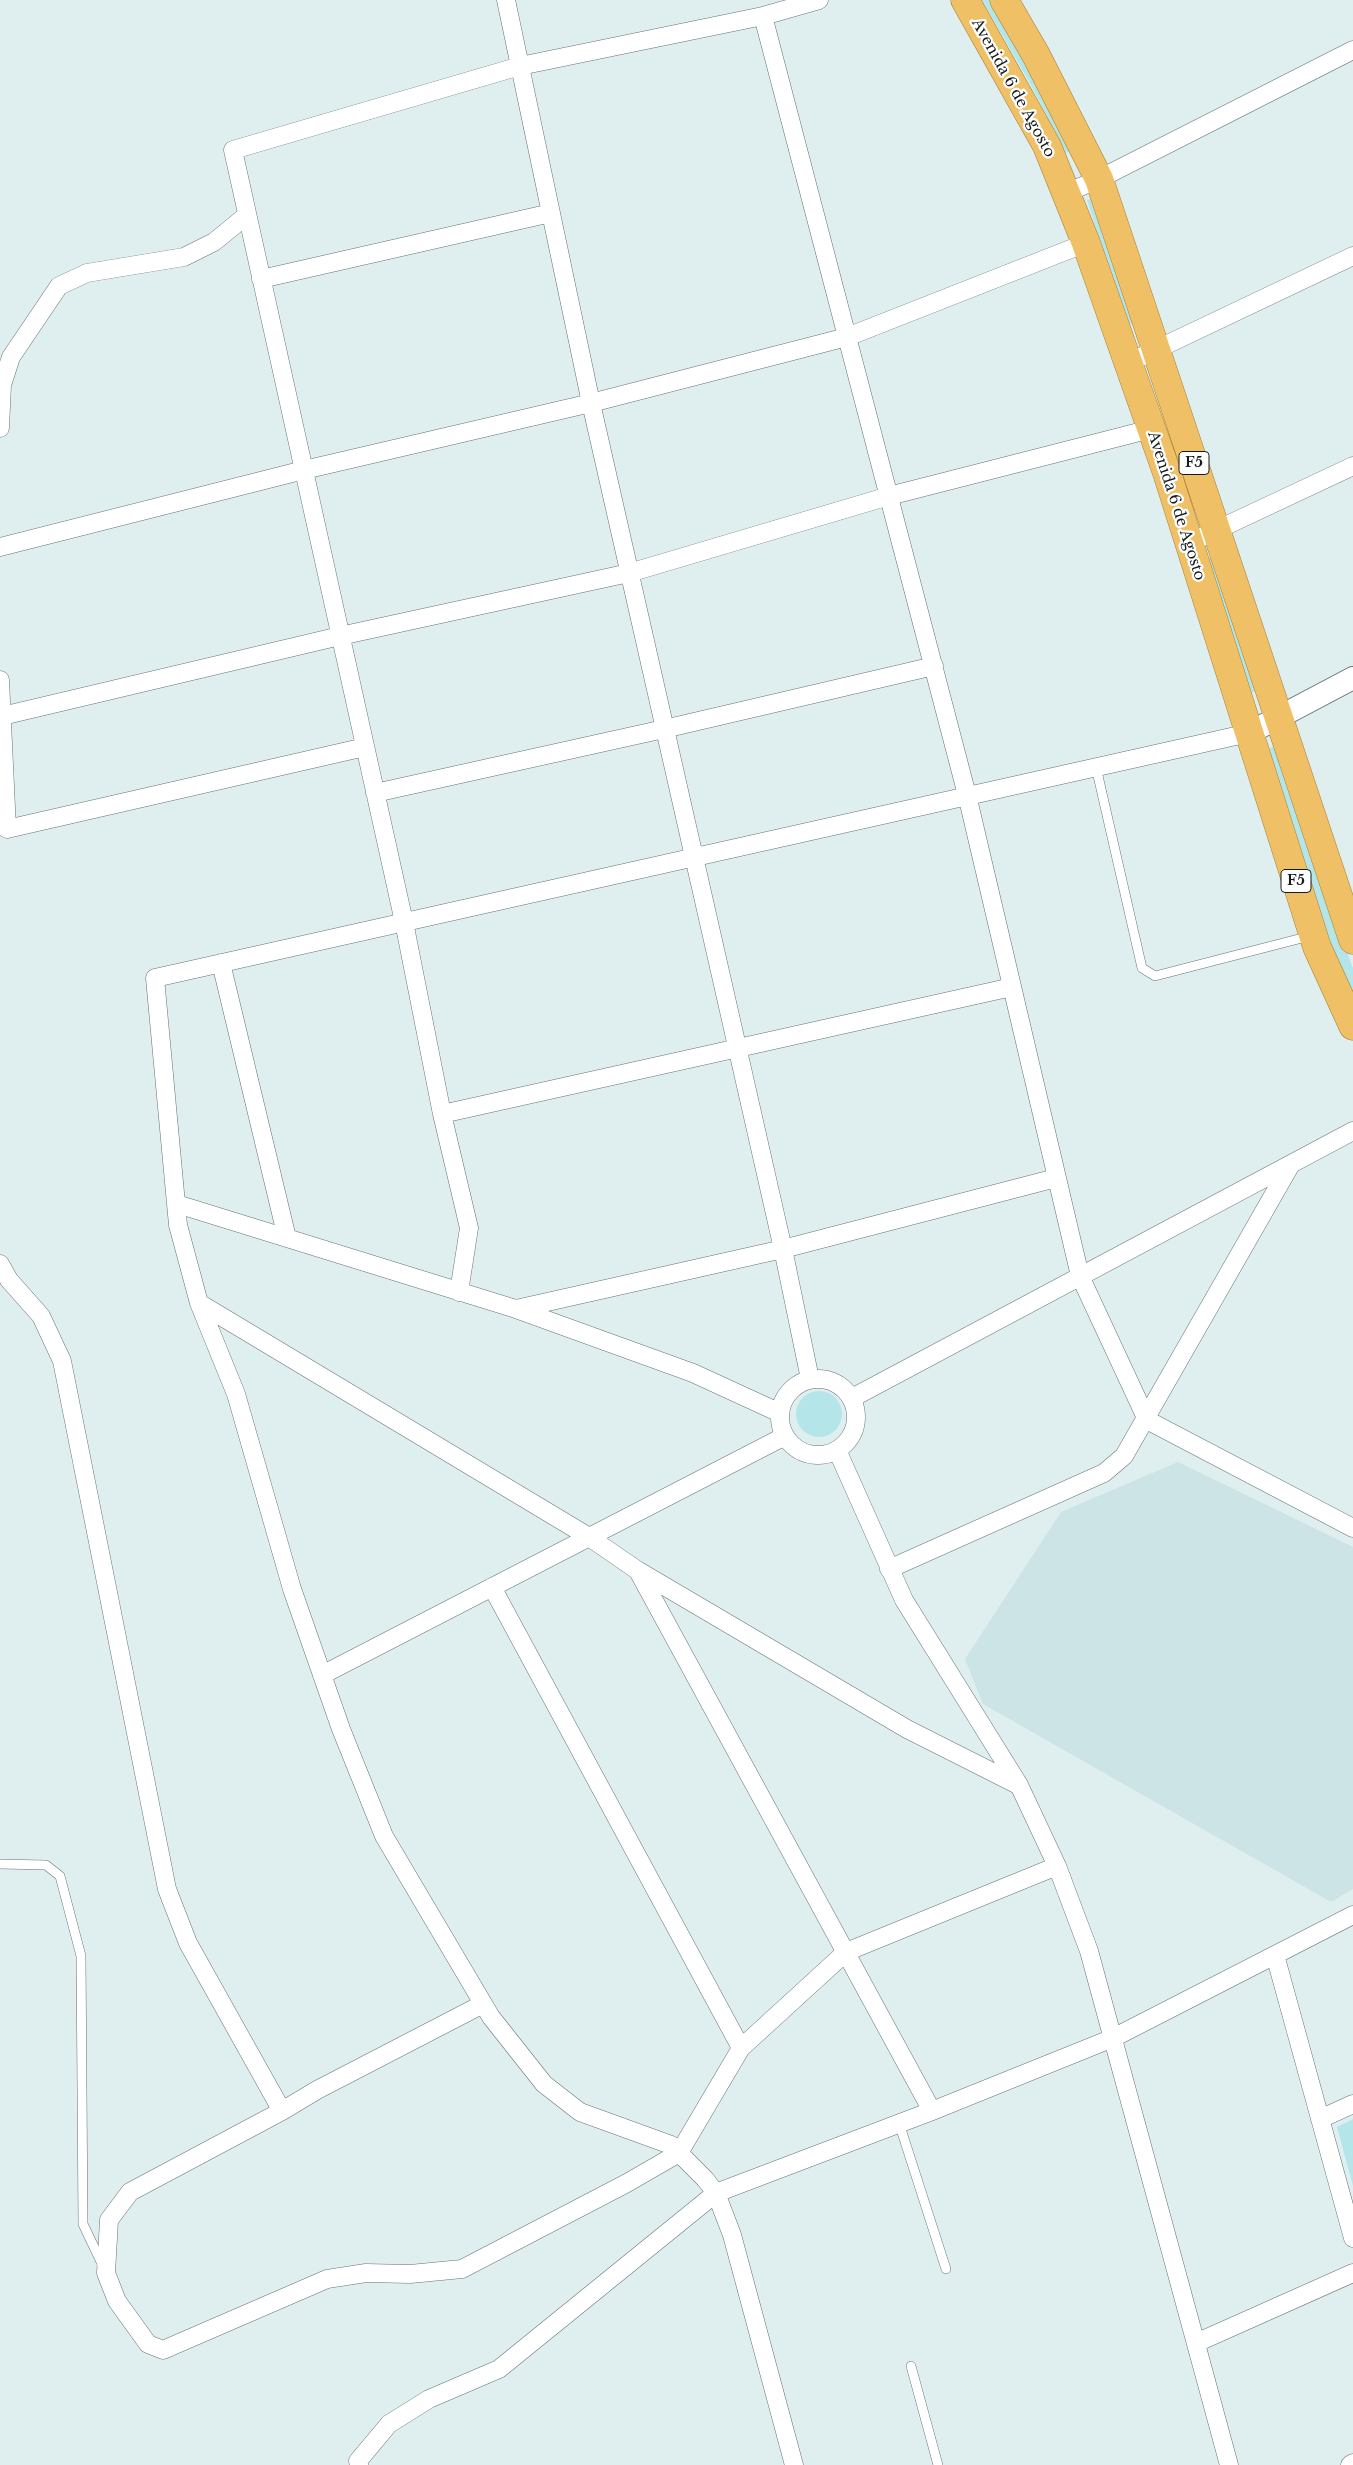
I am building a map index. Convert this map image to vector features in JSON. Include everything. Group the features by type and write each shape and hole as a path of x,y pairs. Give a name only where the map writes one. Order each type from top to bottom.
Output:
{"highway":[{"name":"Avenida 6 de Agosto","path":"965,0 1047,146 1086,243 1189,543 1313,935 1353,1026"},
{"name":"Avenida 6 de Agosto","path":"1004,0 1045,72 1099,179 1353,940"}],"street":[{"path":"506,0 591,403 783,1249 810,1379"},
{"path":"459,1292 469,1228 442,1114 404,922 233,150 520,66 763,16 820,0"},
{"path":"763,16 968,795 1080,1276 1147,1420 1353,1528"},
{"path":"1066,193 1099,179 1353,50"},
{"path":"262,279 550,213"},
{"path":"0,428 2,385 11,357 59,286 86,273 184,257 214,242 247,215"},
{"path":"0,547 304,470 591,403 847,337 1086,243"},
{"path":"1128,363 1353,256"},
{"path":"2,716 340,636 629,573 889,496 1151,428"},
{"path":"1189,543 1353,466"},
{"path":"375,793 664,729 934,666"},
{"path":"794,2465 732,2235 716,2193 705,2179 671,2145 580,2112 544,2084 491,2017 384,1836 322,1675 292,1589 236,1394 199,1303 178,1225 155,978 1249,733 1353,678"},
{"path":"0,680 8,829 365,747"},
{"path":"221,963 287,1238"},
{"path":"442,1114 1012,987"},
{"path":"852,1398 1353,1131"},
{"path":"889,1569 1104,1473 1124,1456 1147,1420 1290,1166"},
{"path":"516,1310 783,1249 1056,1178"},
{"path":"177,1204 516,1310 693,1373 780,1413"},
{"path":"0,1264 9,1280 41,1316 62,1361 167,1888 188,1943 282,2112"},
{"path":"199,1303 589,1537 637,1570 907,1729 1019,1785"},
{"path":"822,1378 834,1381 844,1388 852,1398 856,1409 857,1421 853,1433 846,1443 836,1450 814,1454 792,1445 785,1436 780,1413 783,1401 798,1384 810,1379 822,1378"},
{"path":"322,1675 785,1436"},
{"path":"836,1450 904,1600 1019,1785 1057,1866 1088,1951 1113,2038 1229,2465"},
{"path":"637,1570 932,2111"},
{"path":"492,1587 740,2048"},
{"path":"483,2004 317,2090 282,2112 130,2192 109,2220 106,2273 117,2301 148,2344 163,2350 327,2278 366,2273 410,2274 462,2269 626,2183 679,2153 740,2048 846,1952 1057,1866"},
{"path":"359,2465 358,2461 389,2424 429,2399 499,2369 716,2193 932,2111 1113,2038 1353,1915"},
{"path":"1275,1955 1353,2238"},
{"path":"1320,2119 1353,2104"},
{"path":"1196,2343 1353,2273"}],"lane":[{"path":"1096,766 1142,968 1155,976 1313,935"},
{"path":"0,1864 46,1865 60,1876 81,1956 83,2224 106,2273"},
{"path":"899,2123 946,2269"},
{"path":"911,2366 938,2465"}],"shaded area":[{"path":"982,0 996,0 1077,148 1066,153 1032,87"},
{"path":"1097,197 1138,322 1128,325 1087,200"},
{"path":"1219,555 1260,690 1249,693 1208,558"},
{"path":"1280,745 1322,886 1353,968 1353,998 1317,909 1269,748"},
{"path":"824,1391 828,1392 838,1401 841,1405 841,1423 832,1433 824,1437 814,1437 806,1433 797,1423 796,1409 800,1401 810,1392"},
{"path":"1178,1462 1353,1547 1353,1889 1331,1902 983,1704 965,1659 1061,1512"},
{"path":"1353,2119 1353,2186 1337,2127"}]}
